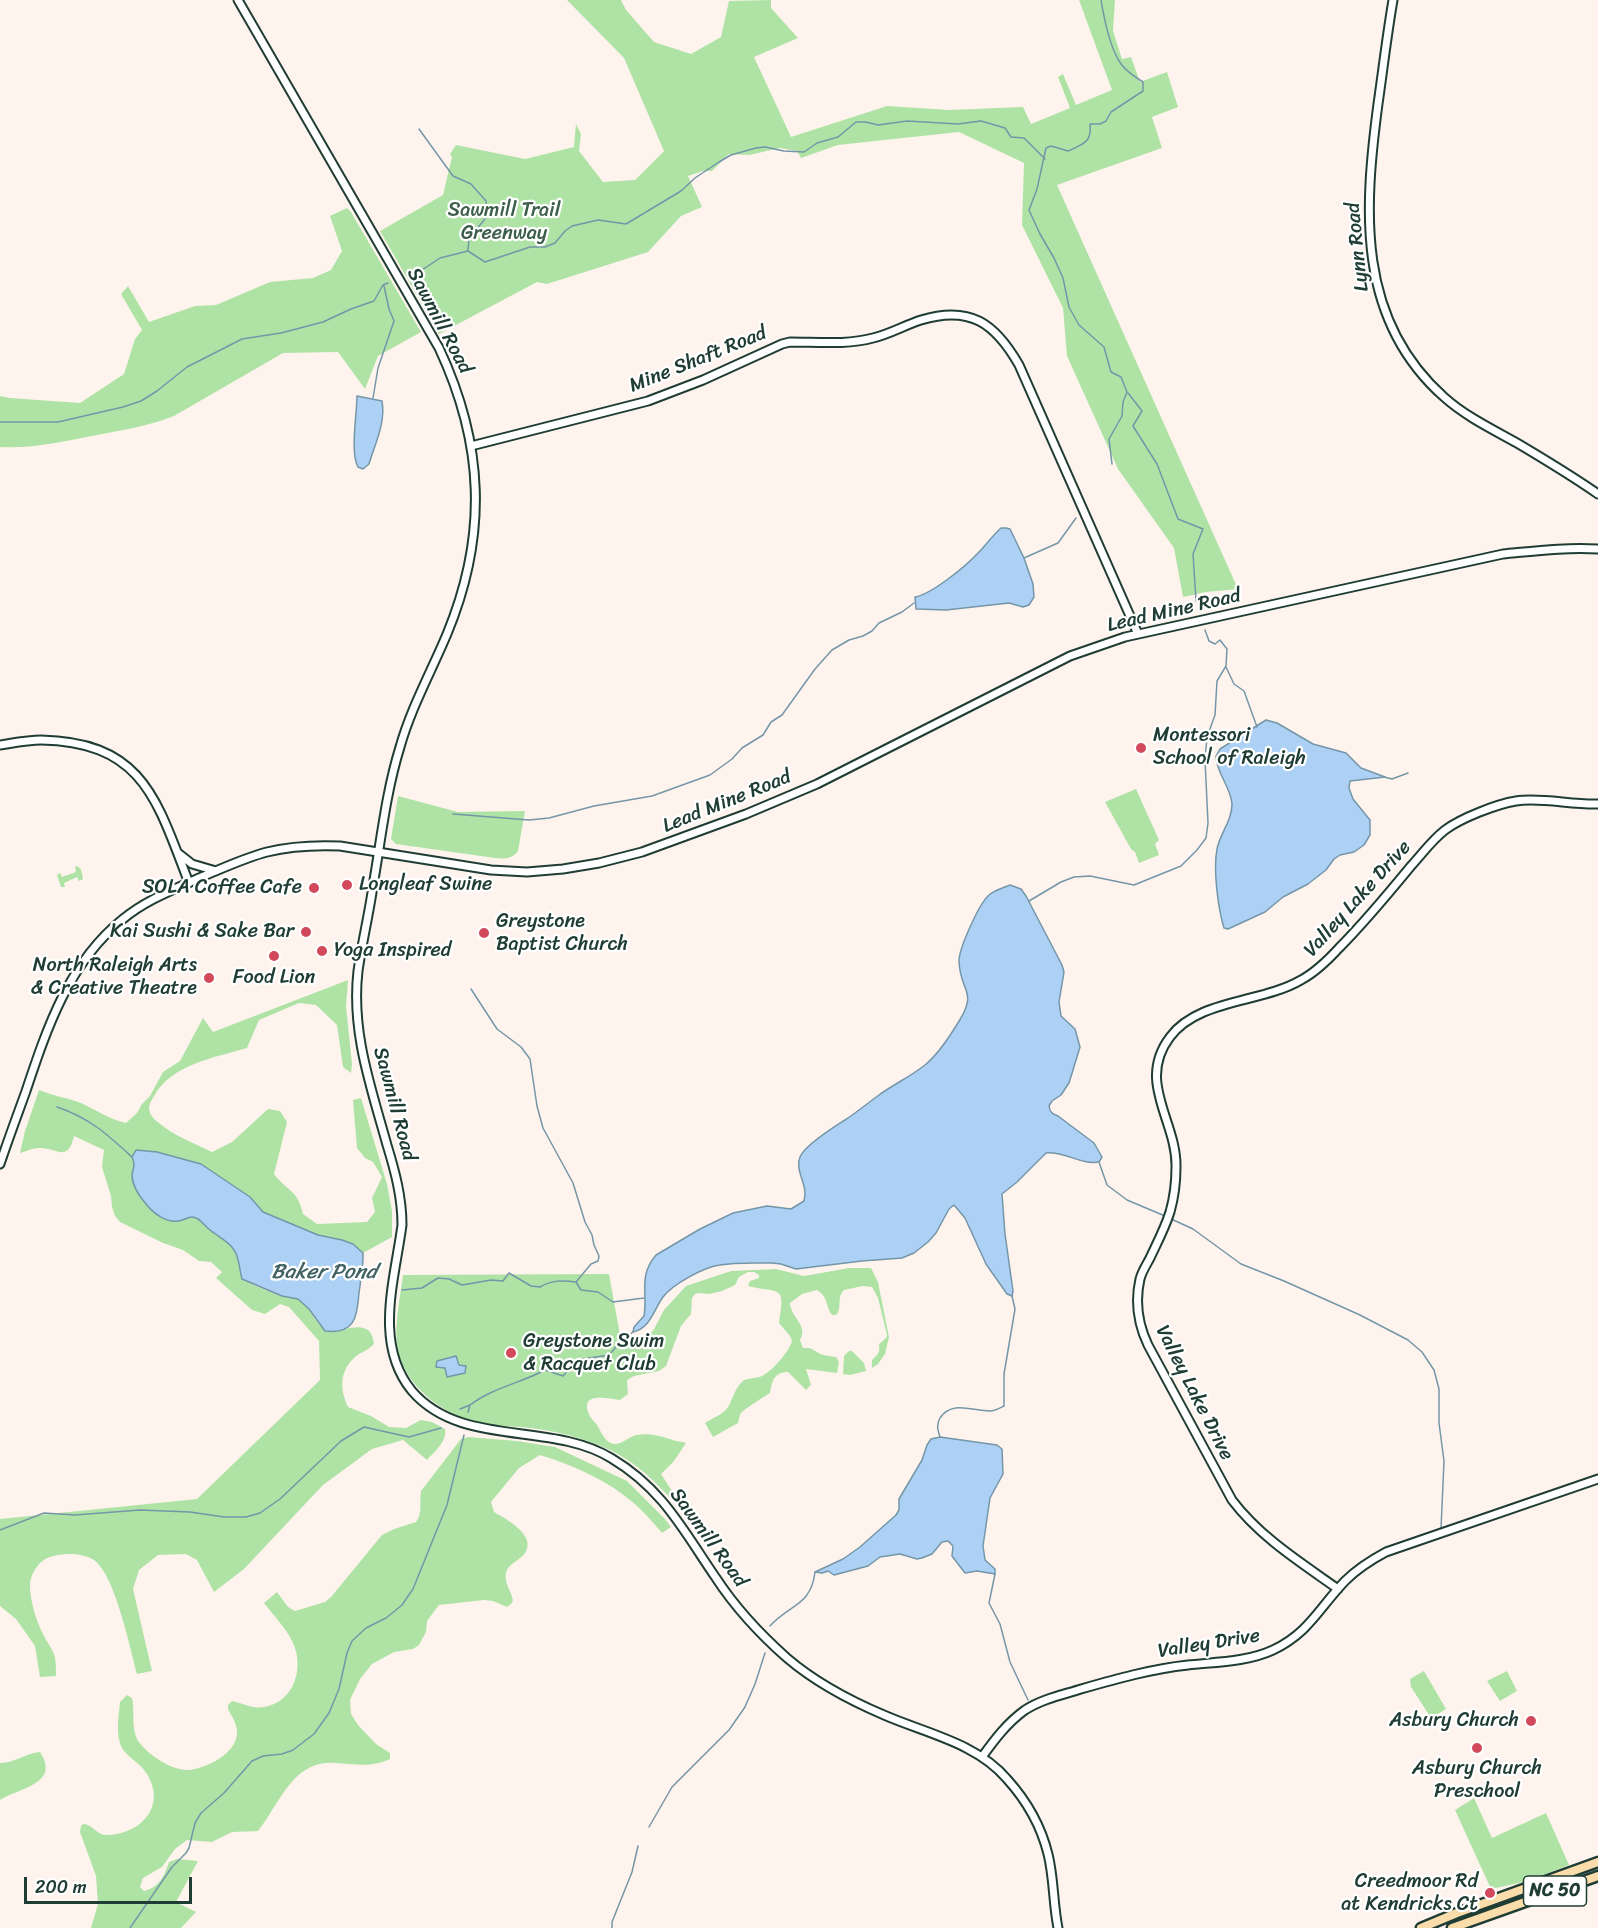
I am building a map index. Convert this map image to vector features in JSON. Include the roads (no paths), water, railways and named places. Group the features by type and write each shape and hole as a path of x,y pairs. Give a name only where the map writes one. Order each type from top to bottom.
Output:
{"main road":[{"name":"NC 50","path":"1421,1928 1467,1909 1598,1863"},
{"name":"NC 50","path":"1452,1928 1598,1876"}],"street":[{"name":"Sawmill Road","path":"238,0 439,348 460,400 471,446 476,500 467,572 447,633 406,728 389,792 358,972 357,1023 365,1069 399,1186 402,1225 389,1325 392,1351 406,1382 421,1400 457,1422 570,1442 609,1456 634,1473 671,1510 737,1606 788,1658 853,1701 884,1716 951,1741 982,1757 1005,1776 1022,1796 1042,1835 1049,1862 1058,1928"},
{"name":"Lynn Road","path":"1393,0 1374,135 1368,206 1374,274 1387,317 1413,363 1445,398 1598,494"},
{"name":"Mine Shaft Road","path":"471,446 648,401 703,380 782,344 857,341 875,338 933,317 957,314 971,316 998,334 1019,365 1138,634"},
{"name":"Lead Mine Road","path":"0,1164 40,1049 67,986 93,948 123,919 154,898 216,871 268,851 297,847 340,846 491,870 526,872 599,863 662,846 775,802 817,784 1070,656 1138,634 1503,554 1537,550 1598,549"},
{"path":"0,745 38,740 64,741 109,753 125,764 149,790 189,883"},
{"name":"Valley Lake Drive","path":"1338,1589 1258,1530 1232,1500 1152,1353 1142,1329 1138,1300 1141,1277 1170,1211 1176,1166 1174,1148 1158,1096 1156,1083 1158,1062 1169,1038 1186,1021 1203,1012 1278,990 1314,972 1351,936 1430,844 1452,825 1486,810 1519,800 1598,804"},
{"path":"177,851 192,864 216,871"},
{"name":"Valley Drive","path":"982,1757 998,1735 1014,1719 1027,1709 1049,1698 1156,1669 1253,1657 1272,1650 1304,1630 1338,1589 1363,1565 1386,1552 1598,1479"}],"water":[{"path":"357,396 382,401 383,409 377,441 369,464 363,469 358,467 354,452"},
{"path":"1001,528 1010,529 1024,558 1033,584 1034,597 1029,605 1023,607 1009,603 946,610 916,609 915,597 930,591 957,572"},
{"path":"1266,720 1277,723 1313,744 1346,753 1361,768 1385,777 1350,781 1349,788 1353,799 1370,820 1370,835 1364,845 1354,852 1334,859 1326,870 1308,884 1283,897 1265,912 1228,929 1224,928 1220,910 1216,858 1232,804 1218,768 1216,756 1220,749"},
{"path":"1010,885 1021,889 1026,896 1062,965 1064,972 1059,1002 1061,1016 1075,1029 1080,1047 1069,1083 1061,1095 1052,1101 1049,1106 1050,1110 1094,1143 1102,1157 1099,1162 1092,1162 1046,1153 1002,1194 1012,1296 1007,1294 986,1264 965,1218 954,1205 928,1242 914,1253 902,1258 796,1269 772,1263 713,1266 681,1282 668,1292 648,1323 633,1332 634,1327 644,1316 645,1277 656,1255 733,1213 767,1206 791,1209 804,1201 805,1189 799,1168 803,1152 827,1132 919,1069 938,1052 967,1005 967,992 962,980 959,961 970,926 989,895"},
{"name":"Baker Pond","path":"136,1150 157,1152 201,1164 250,1197 263,1212 318,1235 353,1244 363,1253 363,1261 356,1312 350,1325 345,1329 325,1331 309,1309 298,1299 282,1296 242,1279 234,1250 197,1218 190,1217 173,1221 156,1214 141,1198 133,1183 132,1157"},
{"path":"456,1356 459,1365 466,1366 465,1373 447,1377 445,1368 436,1367 437,1361"},
{"path":"940,1437 997,1445 1002,1449 1003,1474 990,1498 983,1546 985,1560 995,1569 995,1574 977,1571 965,1573 952,1556 953,1546 948,1541 942,1542 932,1554 922,1558 917,1559 900,1554 880,1557 868,1566 834,1575 828,1571 815,1572 843,1559 896,1515 899,1510 899,1499 922,1460 927,1445 931,1439"}],"waterway":[{"path":"1101,0 1108,33 1117,58 1126,69 1143,82 1143,91 1111,112 1106,121 1100,124 1090,124 1090,135 1083,144 1068,151 1051,146 1046,148 1037,189 1029,210 1063,278 1069,307 1079,325 1104,347 1111,372 1121,377 1127,392 1123,402 1122,416 1109,439 1112,464"},
{"path":"409,275 440,258 468,251 485,262 530,247 545,247 555,243 572,226 598,220 626,224 681,191 695,178 731,155 765,147 804,152 817,143 838,137 856,122 878,125 907,121 958,124 981,121 1005,128 1011,137 1024,138 1045,159"},
{"path":"419,129 453,176 471,184 486,201 488,215 469,239 468,250"},
{"path":"0,422 58,422 141,401 187,367 242,339 281,333 323,322 374,301 383,285 388,283"},
{"path":"373,398 378,368 394,321 384,286"},
{"path":"1128,393 1142,411 1133,426 1157,464 1178,519 1203,529 1193,554 1196,601"},
{"path":"1024,558 1058,543 1076,518"},
{"path":"453,814 529,820 549,818 594,806 652,796 710,775 732,759 742,748 763,735 771,722 782,715 815,669 832,650 872,631 879,623 902,612 914,603"},
{"path":"1029,901 1074,877 1090,876 1134,885 1181,866 1206,838 1208,823 1205,760 1207,737 1215,715 1217,681 1226,666 1227,649 1220,640 1215,644 1209,641 1205,630"},
{"path":"1226,667 1234,684 1244,691 1257,727"},
{"path":"1384,777 1392,779 1408,773"},
{"path":"471,989 497,1029 521,1047 530,1059 537,1106 543,1128 573,1183 599,1256 598,1261 591,1264 576,1282"},
{"path":"57,1107 89,1122 132,1157"},
{"path":"1099,1162 1107,1185 1127,1200 1165,1216"},
{"path":"1169,1218 1193,1229 1241,1264 1360,1315 1408,1340 1422,1352 1434,1370 1439,1389 1439,1423 1444,1461 1441,1529"},
{"path":"402,1290 422,1288 438,1278 449,1279 462,1285 491,1280 503,1281 509,1273 531,1286 540,1287 557,1281 576,1282 581,1290 598,1292 613,1302 644,1298"},
{"path":"940,1437 938,1428 940,1418 950,1409 990,1411 1004,1406 1004,1374 1015,1309 1012,1296"},
{"path":"468,1412 470,1405 488,1394 545,1370 563,1376 577,1360 609,1355 621,1341 633,1332"},
{"path":"460,1409 470,1405"},
{"path":"0,1530 44,1513 75,1515 140,1510 246,1517 260,1513 280,1499 341,1441 364,1427 409,1437 441,1428"},
{"path":"130,1928 172,1867 186,1853 195,1823 201,1813 224,1793 252,1761 263,1756 293,1750 314,1734 329,1713 339,1689 352,1641 366,1628 386,1618 402,1605 413,1589 447,1505 464,1435"},
{"path":"770,1626 804,1598 813,1583 815,1572"},
{"path":"995,1574 989,1603 1000,1624 1010,1662 1028,1700"},
{"path":"649,1827 672,1787 729,1730 745,1707 765,1653"},
{"path":"612,1928 612,1922 632,1872 638,1846"}],"place":[{"name":"Montessori School of Raleigh","path":"1141,748"},
{"name":"Longleaf Swine","path":"347,885"},
{"name":"SOLA Coffee Cafe","path":"314,888"},
{"name":"Kai Sushi & Sake Bar","path":"306,932"},
{"name":"Greystone Baptist Church","path":"484,933"},
{"name":"Yoga Inspired","path":"322,951"},
{"name":"Food Lion","path":"274,956"},
{"name":"North Raleigh Arts & Creative Theatre","path":"209,978"},
{"name":"Greystone Swim & Racquet Club","path":"511,1353"},
{"name":"Asbury Church","path":"1531,1721"},
{"name":"Asbury Church Preschool","path":"1477,1748"},
{"name":"Creedmoor Rd at Kendricks Ct","path":"1490,1893"}],"park label":[{"name":"Sawmill Trail Greenway","path":"504,222"}]}
